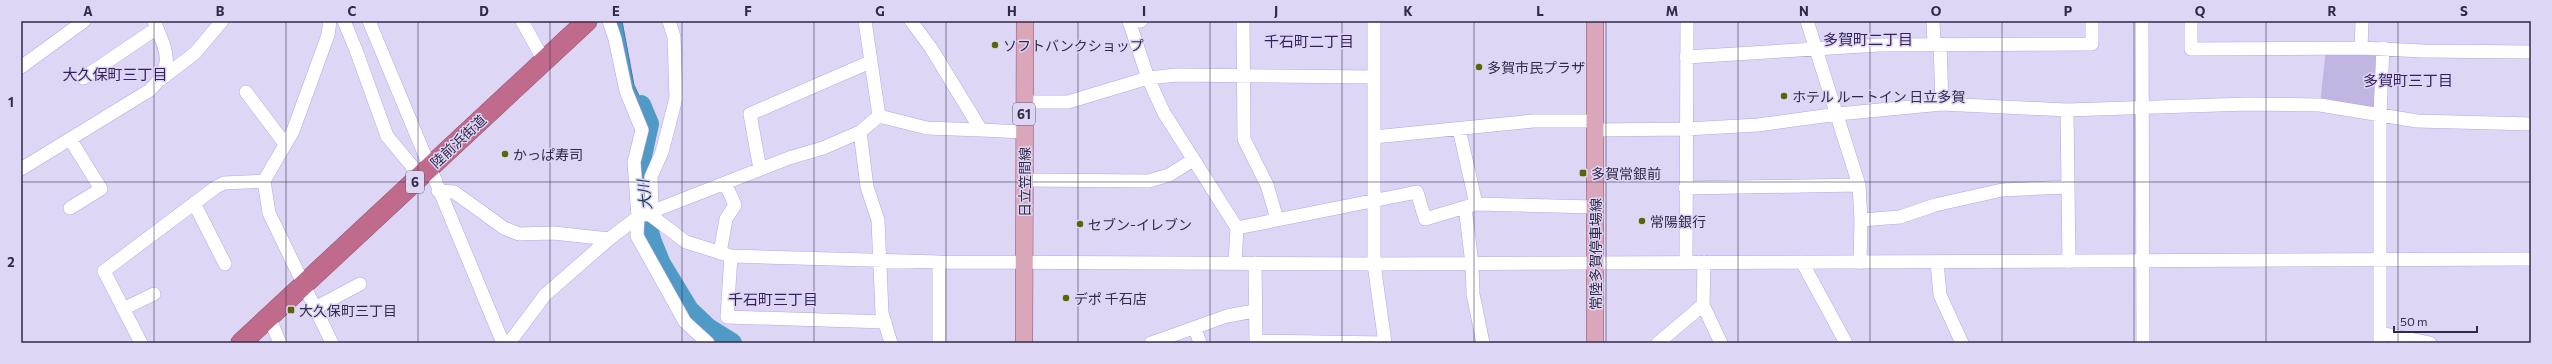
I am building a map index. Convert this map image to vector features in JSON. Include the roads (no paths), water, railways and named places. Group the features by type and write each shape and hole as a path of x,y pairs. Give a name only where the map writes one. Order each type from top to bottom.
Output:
{"highway":[{"name":"陸前浜街道","path":"241,343 587,21"}],"main road":[{"name":"日立笠間線","path":"1024,343 1025,21"},
{"name":"常陸多賀停車場線","path":"1595,21 1595,343"}],"street":[{"path":"21,67 84,21"},
{"path":"21,169 150,90 161,79 195,53 222,21"},
{"path":"330,21 328,35 293,131 264,181 269,213 332,343"},
{"path":"344,21 359,56 387,136 425,172 438,191 503,343"},
{"path":"369,21 425,172"},
{"path":"522,21 544,61"},
{"path":"609,21 615,40 626,91 642,130 634,162 646,213 686,242 726,254 939,262 1235,262 1374,264 2531,259"},
{"path":"669,21 674,37 676,98 664,146 651,177 646,213 637,236 661,282 685,322 708,343"},
{"path":"865,21 879,116"},
{"path":"911,21 931,48 981,130"},
{"path":"1133,21 1148,78 1164,113 1237,228 1235,262"},
{"path":"1243,21 1244,139 1267,185 1277,219"},
{"path":"1255,263 1254,311 1256,342 1384,343 1374,264 1374,21"},
{"path":"1686,262 1685,188 1687,21"},
{"path":"1807,21 1815,50 1838,114 1859,185 1862,220 1860,263"},
{"path":"1933,21 1937,45 1942,104"},
{"path":"1686,57 1880,45 2092,44 2092,21"},
{"path":"2142,21 2143,343"},
{"path":"2191,21 2192,49 2383,48 2423,52 2531,52"},
{"path":"2361,48 2362,21"},
{"path":"83,78 156,25 168,61 161,79"},
{"path":"2383,48 2380,114 2380,338 2430,343"},
{"path":"760,169 750,114 870,62"},
{"path":"1024,102 1068,102 1148,78 1177,75 1374,77"},
{"path":"246,92 285,144"},
{"path":"1374,137 1533,122 1686,129 1758,124 1838,114 1942,104 2066,110 2248,104 2312,105 2380,114 2418,122 2531,124"},
{"path":"2066,110 2069,262"},
{"path":"879,116 927,128 1024,132"},
{"path":"509,343 545,295 609,239 646,213 760,169 823,148 860,132 879,116"},
{"path":"1459,129 1471,205 1473,294 1483,343"},
{"path":"860,132 867,187 878,220 878,260 882,313 891,343"},
{"path":"70,139 101,190 70,208"},
{"path":"1024,180 1149,181 1169,175 1193,160"},
{"path":"141,343 104,271 194,203 224,183 264,181"},
{"path":"725,183 735,205 726,219 727,317 885,322"},
{"path":"1685,188 1859,185"},
{"path":"1862,220 1900,217 1935,204 2002,190 2067,187"},
{"path":"438,191 454,192 504,228 519,234 554,233 609,239"},
{"path":"1237,228 1416,192 1424,219 1471,205 1595,207"},
{"path":"194,203 224,264"},
{"path":"939,262 939,343"},
{"path":"1704,262 1703,305 1721,343"},
{"path":"1802,262 1846,343"},
{"path":"1937,262 1940,295 1962,343"},
{"path":"315,308 360,284"},
{"path":"124,309 154,294"},
{"path":"1658,343 1703,305"},
{"path":"1151,343 1227,316 1254,311"},
{"path":"269,317 280,343"},
{"path":"1195,328 1200,343"}],"water":[{"path":"613,21 622,21 634,85 652,123 650,148 646,150 646,160 649,165 647,180 650,205 644,211 639,163 644,146 649,139 650,132 634,100"},
{"path":"644,224 652,227 652,234 686,310 706,331 726,343 713,338 700,327 686,311 673,293 653,255 646,238"}],"waterway":[{"name":"大川","path":"641,105 649,124 640,165 645,187 647,225 652,242 661,264 689,310 708,328 732,343"}],"place":[{"name":"ソフトバンクショップ","path":"995,45"},
{"name":"多賀市民プラザ","path":"1479,67"},
{"name":"ホテル ルートイン 日立多賀","path":"1784,96"},
{"name":"かっぱ寿司","path":"505,154"},
{"name":"多賀常銀前","path":"1583,173"},
{"name":"常陽銀行","path":"1642,221"},
{"name":"セブン-イレブン","path":"1080,224"},
{"name":"デポ 千石店","path":"1066,298"},
{"name":"大久保町三丁目","path":"291,310"}],"district":[{"name":"多賀町二丁目","path":"1868,39"},
{"name":"千石町二丁目","path":"1309,41"},
{"name":"大久保町三丁目","path":"115,74"},
{"name":"多賀町三丁目","path":"2408,80"},
{"name":"千石町三丁目","path":"773,299"}]}
